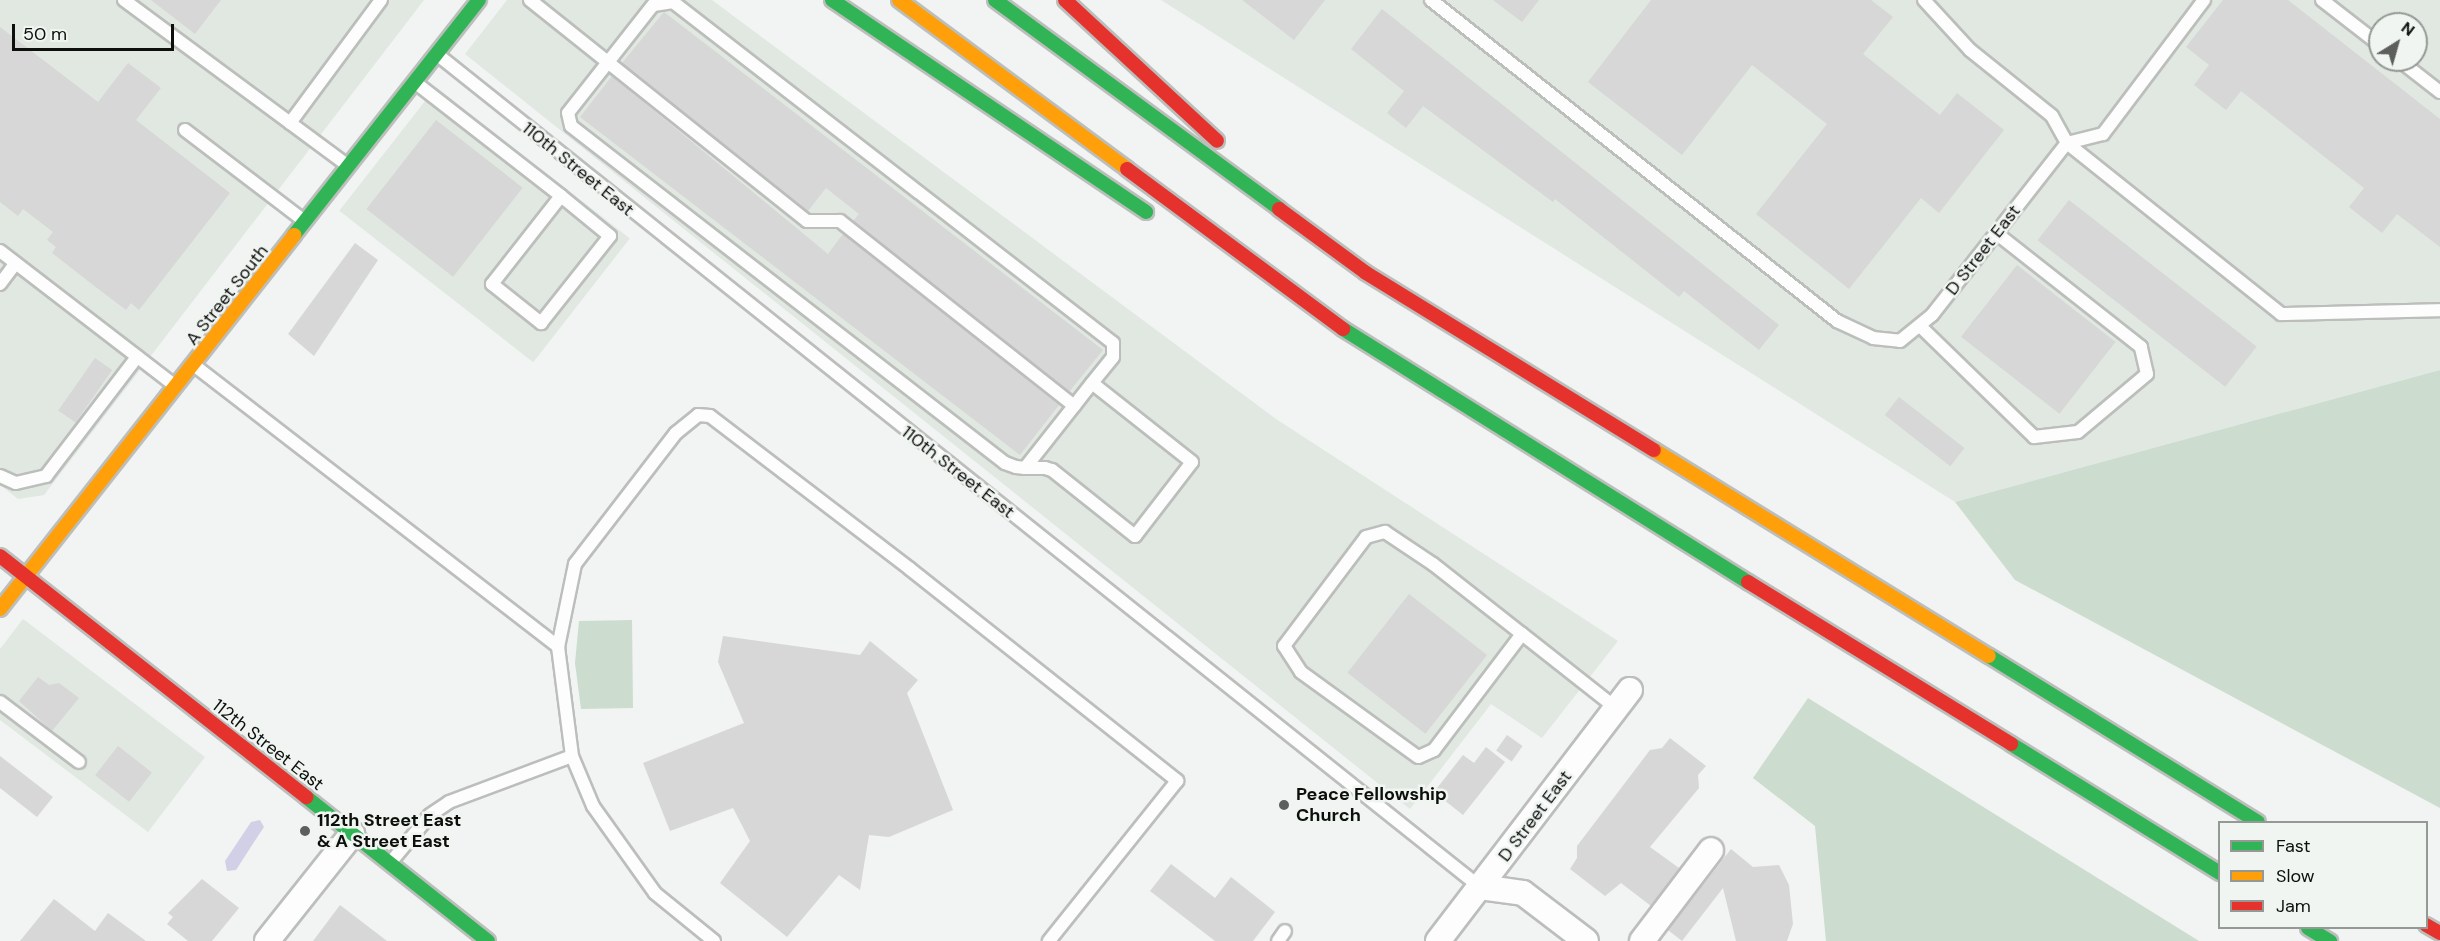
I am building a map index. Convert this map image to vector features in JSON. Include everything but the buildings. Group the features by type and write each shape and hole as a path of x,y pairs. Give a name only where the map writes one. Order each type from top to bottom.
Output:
{"main road":[{"name":"A Street South","path":"0,609 195,366 479,0"},
{"path":"832,0 1159,220"},
{"path":"899,0 1376,353"},
{"path":"995,0 1366,273 2256,821"},
{"path":"1065,0 1366,273"},
{"path":"1228,265 1376,353 2218,872"},
{"name":"112th Street East","path":"0,556 485,940"},
{"path":"2311,929 2330,941"}],"street":[{"name":"D Street East","path":"1438,941 1623,699"},
{"path":"267,941 352,834"},
{"path":"1642,941 1711,850"},
{"path":"1480,887 1523,893 1586,941"}],"lane":[{"path":"124,0 350,167"},
{"path":"290,123 381,0"},
{"path":"530,0 807,220 840,221 1074,406"},
{"name":"D Street East","path":"1431,0 1807,299 1852,331 1888,341 1900,341 1921,327 2067,144"},
{"path":"1924,0 1970,50 2052,116 2067,144 2281,314 2440,310"},
{"path":"2067,144 2103,134 2204,0"},
{"path":"2322,0 2368,36"},
{"path":"1025,468 1092,383 1113,357 1107,338 673,2 654,5 568,113 571,126 1005,463 1025,468 1052,470 1135,536 1192,462 1092,383"},
{"name":"110th Street East","path":"437,55 1480,887"},
{"path":"2414,72 2440,92"},
{"path":"416,82 561,196 610,236 541,323 492,284 561,196"},
{"path":"185,129 307,223"},
{"path":"1921,327 2034,437 2078,432 2147,374 2141,347 1996,233"},
{"path":"0,251 177,388"},
{"path":"0,284 16,263"},
{"path":"0,476 16,483 46,476 136,357"},
{"path":"195,366 558,647"},
{"path":"714,941 674,912 635,869 593,806 572,756 558,647 575,564 676,433 698,416 710,416 1177,782 1049,941"},
{"path":"1522,634 1434,750 1418,757 1301,672 1284,646 1366,537 1385,532 1522,634 1623,699"},
{"path":"0,702 79,762"},
{"path":"390,864 430,815 449,802 572,756"}],"shaded area":[{"path":"0,0 424,0 44,495 18,499 0,485"},
{"path":"507,0 712,0 1276,419 1618,641 1542,738 1491,704 1410,809 465,54"},
{"path":"1161,0 2440,0 2440,370 1955,502"},
{"path":"436,87 630,238 533,362 339,211"},
{"path":"23,619 205,757 148,832 0,720 0,649"}],"green space":[{"path":"2440,370 2440,808 2015,580 1955,502"},
{"path":"632,620 633,708 581,709 575,663 579,621"},
{"path":"1808,698 2199,941 1826,941 1815,826 1753,778"}],"water":[{"path":"260,820 264,827 236,870 227,871 225,861 251,822"}],"traffic: fast":[{"path":"294,235 479,0"},
{"path":"832,0 1146,212"},
{"path":"995,0 1279,209"},
{"path":"1343,329 1748,582"},
{"path":"1989,656 2256,821"},
{"path":"2011,744 2218,872"},
{"path":"306,797 488,941"},
{"path":"2310,929 2330,941"}],"traffic: slow":[{"path":"899,0 1127,169"},
{"path":"0,609 294,235"},
{"path":"1654,450 1989,656"}],"traffic: jam":[{"path":"1065,0 1217,141"},
{"path":"1127,169 1343,329"},
{"path":"1279,209 1366,273 1654,450"},
{"path":"0,556 306,797"},
{"path":"1748,582 2011,744"},
{"path":"2428,926 2440,933"}],"place":[{"name":"Peace Fellowship Church","path":"1284,805"},
{"name":"112th Street East & A Street East","path":"305,831"}]}
